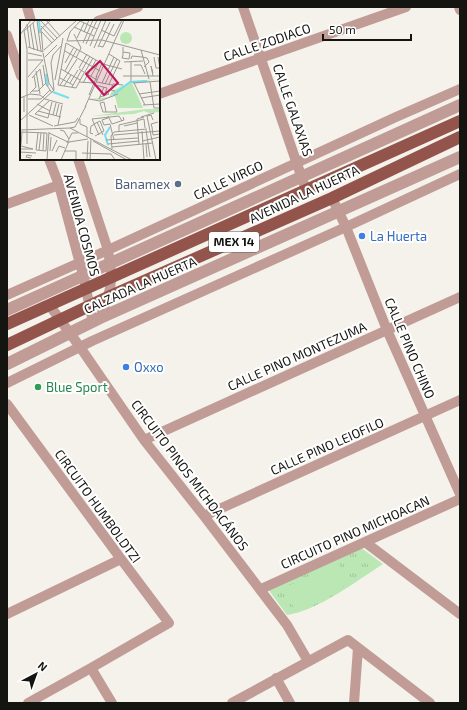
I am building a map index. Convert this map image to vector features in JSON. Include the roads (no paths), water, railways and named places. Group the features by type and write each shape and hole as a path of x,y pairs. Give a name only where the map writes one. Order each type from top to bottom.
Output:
{"main road":[{"name":"AVENIDA LA HUERTA","path":"7,324 460,121"},
{"name":"AVENIDA LA HUERTA","path":"7,345 90,305 332,198 460,137"}],"street":[{"path":"27,7 31,20"},
{"path":"101,20 138,7"},
{"name":"CALLE GALAXIAS","path":"243,7 298,162 306,190"},
{"name":"CALLE ZODIACO","path":"160,94 260,57 406,7"},
{"path":"7,35 14,51 20,72"},
{"name":"CALLE VIRGO","path":"7,295 460,89"},
{"path":"7,310 460,105"},
{"name":"CALZADA LA HUERTA","path":"7,364 96,320 460,157"},
{"name":"AVENIDA COSMOS","path":"49,160 83,275 90,305 96,320"},
{"name":"AVENIDA COSMOS","path":"78,160 108,250 112,277 108,297 96,320"},
{"path":"7,383 80,347 460,174"},
{"path":"7,204 58,186"},
{"name":"CALLE PINO CHINO","path":"332,198 346,227 387,330 460,494"},
{"name":"CALLE PINO MONTEZUMA","path":"144,440 460,296"},
{"name":"CIRCUITO PINOS MICHOACÁNOS","path":"50,306 70,332 144,440 287,625 308,661"},
{"name":"CALLE PINO LEIOFILO","path":"204,516 460,400"},
{"name":"CIRCUITO HUMBOLDTZI","path":"7,404 120,559 169,623 91,668"},
{"name":"CIRCUITO PINO MICHOACAN","path":"260,589 460,499"},
{"path":"365,542 460,614"},
{"path":"7,614 120,559"},
{"path":"232,703 348,640 430,703"},
{"path":"354,703 358,648"},
{"path":"28,703 91,668 112,703"},
{"path":"276,678 290,703"}],"place":[{"name":"Banamex","path":"178,184"},
{"name":"La Huerta","path":"362,236"},
{"name":"Oxxo","path":"126,367"},
{"name":"Blue Sport","path":"38,387"}]}
